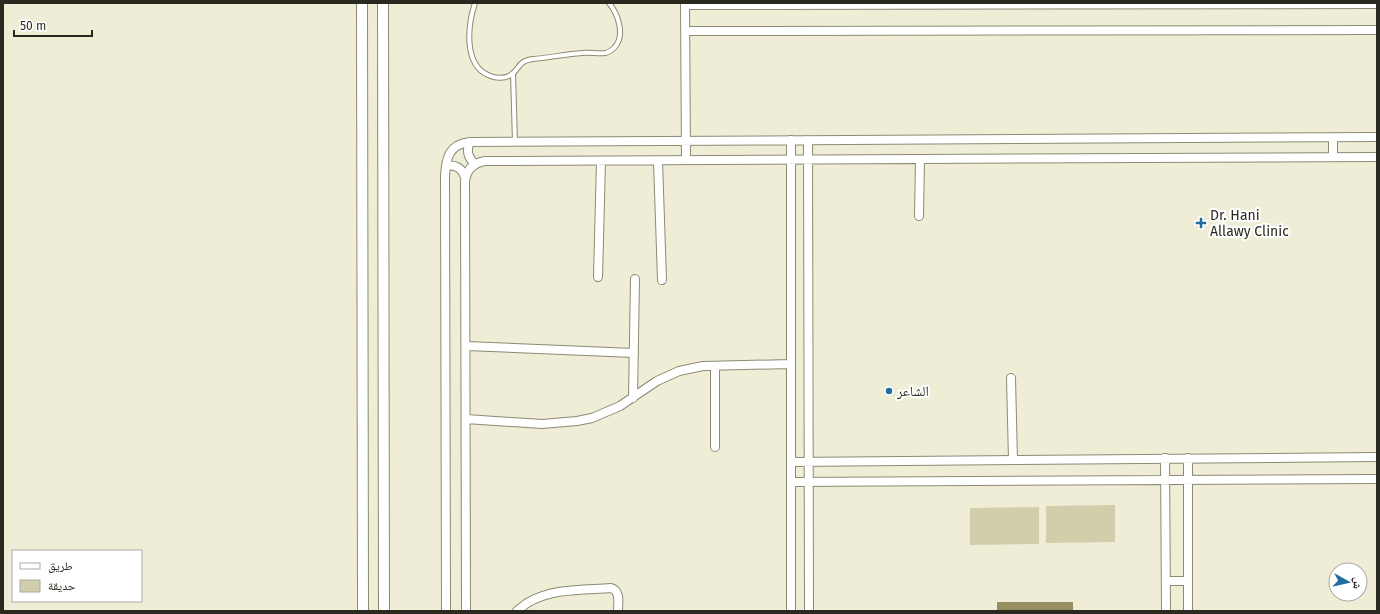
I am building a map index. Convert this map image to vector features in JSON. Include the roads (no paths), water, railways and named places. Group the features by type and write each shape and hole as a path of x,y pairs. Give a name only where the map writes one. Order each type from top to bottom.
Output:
{"street":[{"path":"362,3 363,611"},
{"path":"383,3 384,611"},
{"path":"686,160 685,4 1377,4"},
{"path":"686,31 1377,30"},
{"path":"1333,138 1333,157"},
{"path":"446,611 446,166 447,159 454,148 460,144 470,142 1377,138"},
{"path":"791,140 791,611"},
{"path":"808,140 809,611"},
{"path":"470,142 468,154 471,161 475,164"},
{"path":"465,177 467,172 475,164 484,161 1377,157"},
{"path":"919,216 920,159"},
{"path":"598,277 601,161"},
{"path":"658,161 662,280"},
{"path":"446,166 458,167 464,173 465,177 466,611"},
{"path":"633,398 635,279"},
{"path":"466,346 634,353"},
{"path":"466,419 542,424 566,423 592,418 606,413 633,398 668,375 691,368 791,364"},
{"path":"715,366 715,447"},
{"path":"1011,378 1013,460"},
{"path":"791,462 1377,457"},
{"path":"1166,458 1166,611"},
{"path":"1188,458 1188,611"},
{"path":"791,482 1377,479"},
{"path":"1166,582 1188,581"},
{"path":"517,611 529,602 546,595 611,588 616,590 618,593 618,611"}],"lane":[{"path":"475,3 470,44 474,62 481,71 492,76 503,77 509,76 526,60 580,53 603,53 611,50 617,44 619,30 617,15 609,3"},
{"path":"513,73 515,142"}],"place":[{"name":"Dr. Hani Allawy Clinic","path":"1201,223"},
{"name":"الشاعر","path":"889,391"}]}
